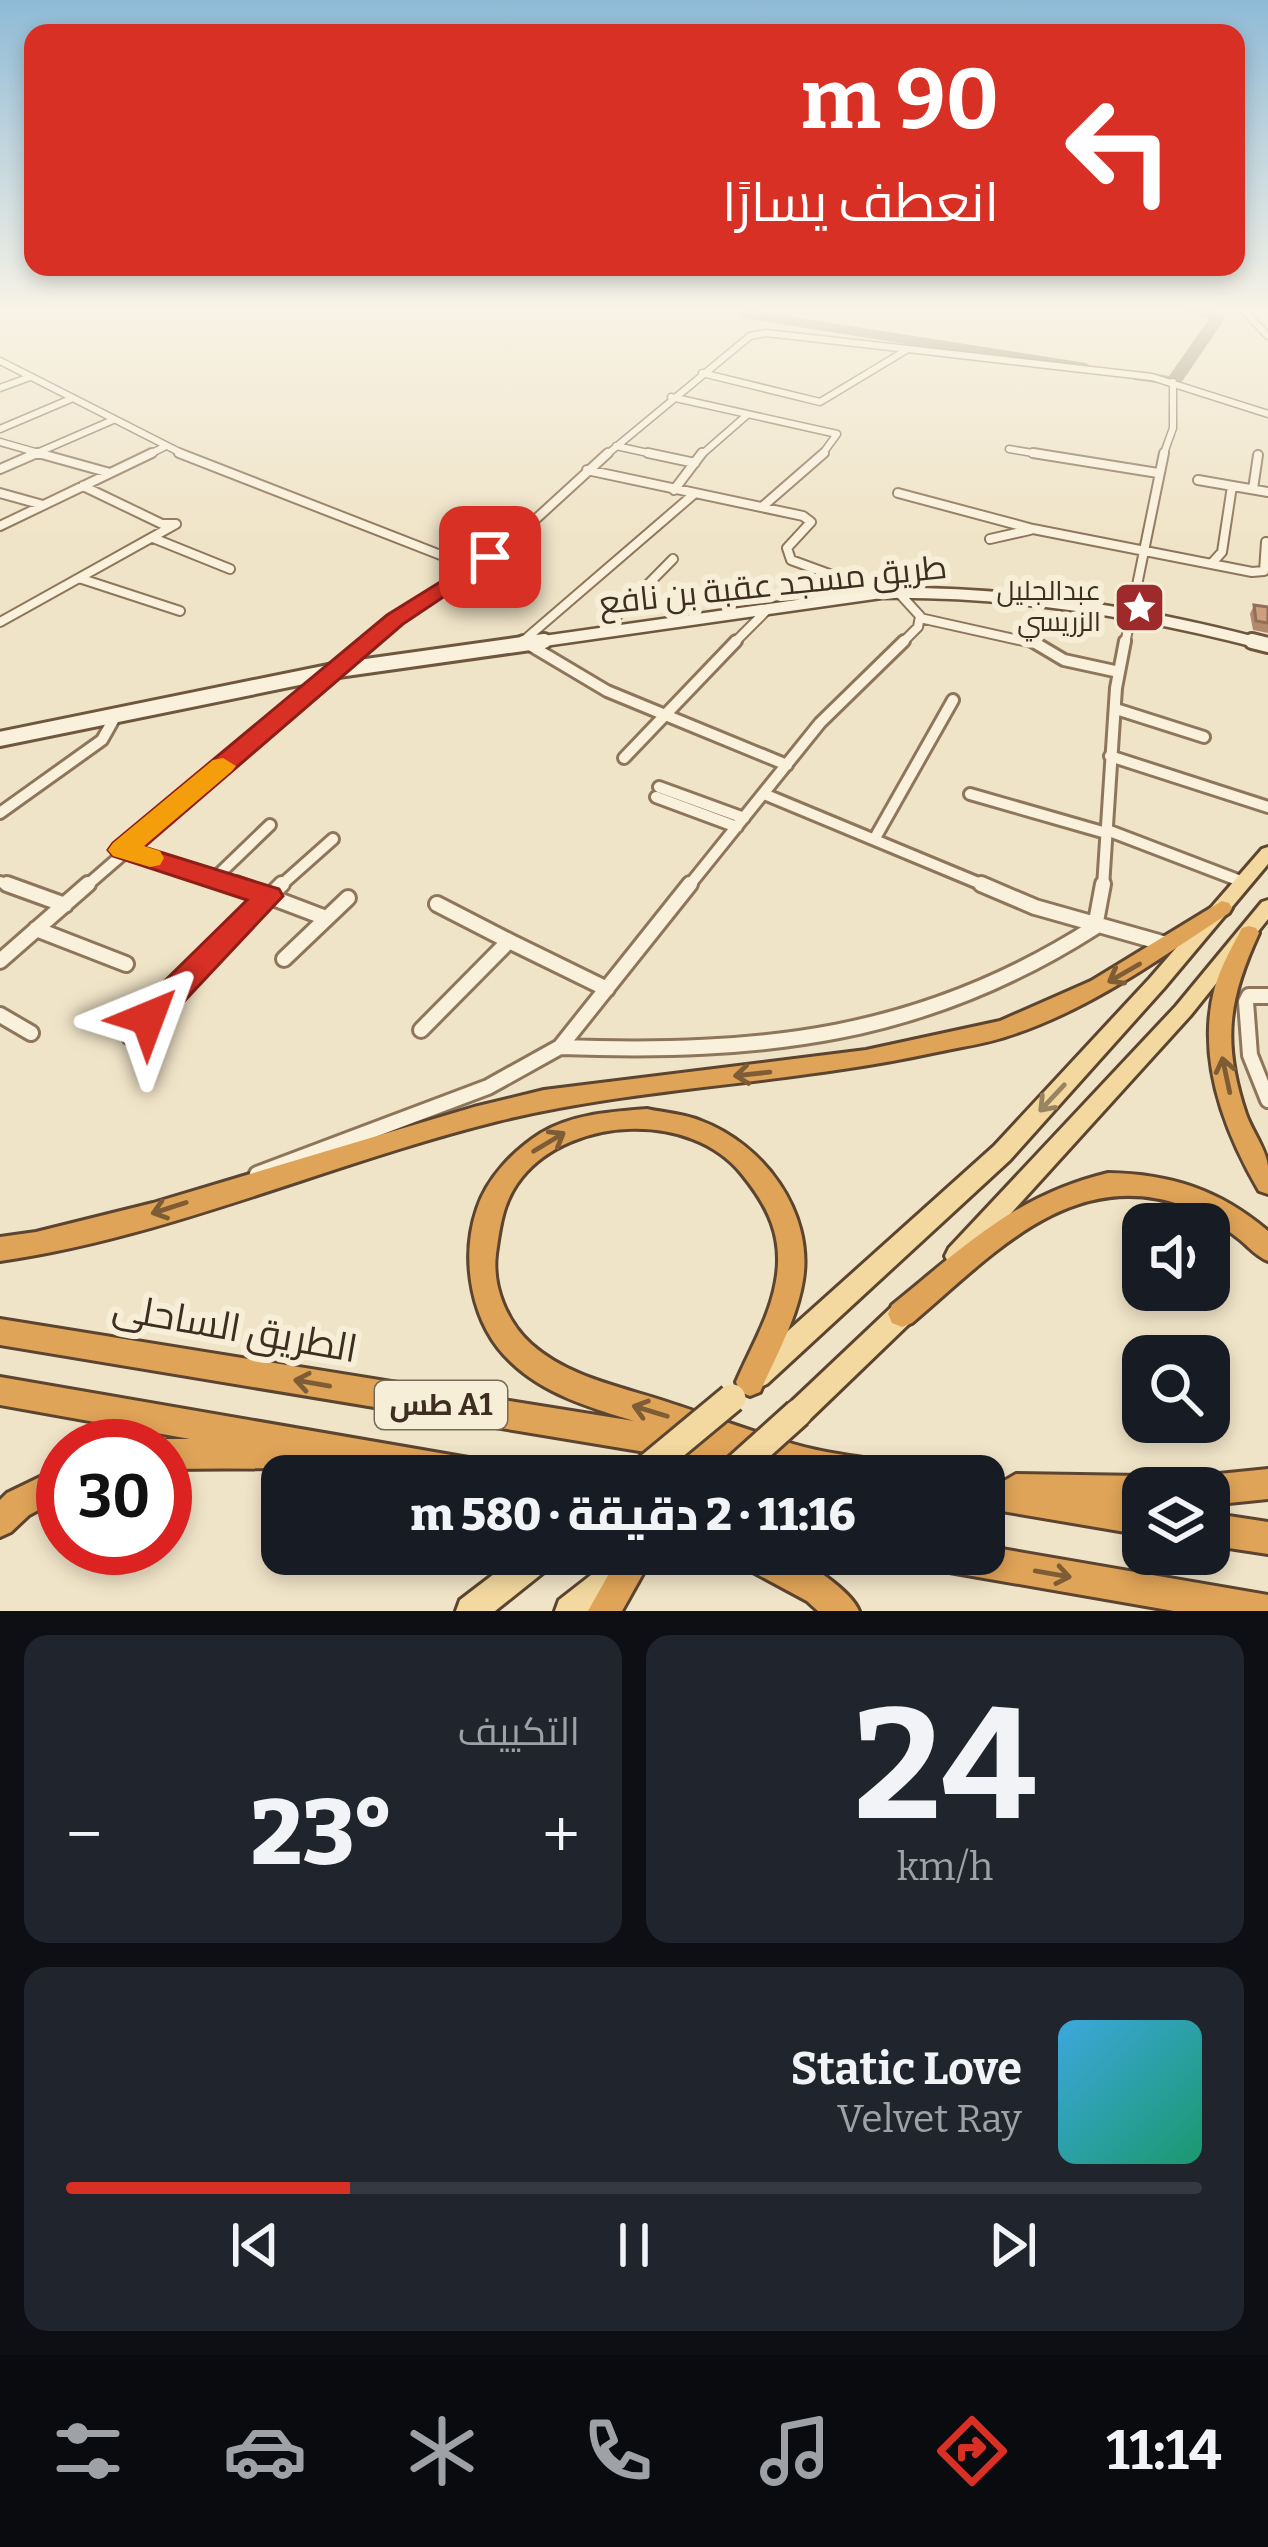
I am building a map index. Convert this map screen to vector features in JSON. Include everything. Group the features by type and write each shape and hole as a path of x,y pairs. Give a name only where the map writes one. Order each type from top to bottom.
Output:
{"highway":[{"path":"0,1249 36,1244 544,1100 866,1059 1004,1029 1070,1002 1222,908"},
{"path":"1249,933 1225,988 1219,1027 1223,1072 1237,1120 1268,1183"},
{"path":"741,1390 790,1280 791,1246 781,1209 762,1175 736,1149 671,1119 634,1116 594,1121 559,1134 509,1174 495,1196 482,1254 484,1283 496,1321 520,1353 592,1394 779,1455"},
{"path":"902,1313 1020,1222 1059,1196 1093,1184 1124,1181 1174,1190 1211,1206 1268,1249"},
{"name":"الطريق الساحلى","path":"0,1332 758,1455"},
{"name":"طس A1","path":"0,1391 372,1455"},
{"path":"192,1454 372,1455"},
{"path":"1230,1488 1268,1484"},
{"path":"1005,1491 1122,1491"},
{"path":"0,1521 36,1494"},
{"path":"1005,1495 1122,1515"},
{"path":"1230,1532 1268,1538"},
{"path":"1005,1566 1268,1611"},
{"path":"604,1611 626,1575"},
{"path":"790,1575 843,1611"}],"main road":[{"path":"663,1455 1002,1153 1268,853"},
{"path":"751,1455 902,1313 1042,1167 1268,906"},
{"path":"472,1611 517,1575"},
{"path":"570,1611 615,1575"}],"street":[{"path":"45,384 164,447 474,568"},
{"path":"0,961 123,850 395,620 474,568 560,501 587,470 688,384"},
{"path":"747,384 820,402 850,384"},
{"path":"1095,927 1118,672 1158,473 1173,428 1173,384"},
{"path":"1179,384 1268,414"},
{"path":"671,397 823,429 838,437 762,508"},
{"path":"0,428 73,398"},
{"path":"674,490 695,463 747,415"},
{"path":"0,469 113,420"},
{"path":"0,442 110,472"},
{"path":"616,446 695,463"},
{"path":"0,526 164,447"},
{"path":"1009,449 1158,473"},
{"path":"1253,490 1258,455"},
{"path":"587,470 810,519 787,548 790,560 881,593"},
{"path":"1198,480 1268,492"},
{"path":"0,622 176,524 162,524 83,486"},
{"path":"1213,563 1222,552 1232,486"},
{"path":"0,493 43,505"},
{"path":"898,493 1033,529 1262,572 1266,542"},
{"path":"694,494 523,642 607,691 788,765"},
{"path":"989,539 1033,529"},
{"path":"153,538 230,569"},
{"path":"603,630 673,559"},
{"path":"82,579 180,611"},
{"path":"898,592 920,618 1031,640 1064,660 1118,672"},
{"name":"طريق مسجد عقبة بن نافع","path":"0,739 338,670 881,593 996,592 1132,611 1268,645"},
{"path":"624,758 662,713 770,607"},
{"path":"214,1193 347,1138 470,1098 560,1047 841,699 918,627 920,618"},
{"path":"875,838 952,700"},
{"path":"1116,709 1204,737"},
{"path":"0,813 102,740 116,717"},
{"path":"1110,756 1268,807"},
{"path":"658,792 741,822"},
{"path":"764,794 1035,907 1169,944"},
{"path":"970,794 1107,832 1244,882"},
{"path":"216,877 270,825"},
{"path":"130,1037 268,896 333,839"},
{"path":"123,850 216,877 326,918"},
{"path":"0,882 64,905"},
{"path":"284,958 348,898"},
{"path":"437,904 607,989"},
{"path":"560,1047 722,1049 849,1030 957,998 1025,970 1095,927"},
{"path":"37,929 126,964"},
{"path":"421,1030 509,941"},
{"path":"1268,996 1249,996 1246,1002 1250,1055 1268,1100"},
{"path":"0,1015 31,1033"}],"building":[{"path":"1254,605 1268,607 1268,623 1256,621"}],"slow traffic":[{"path":"150,858 123,850 223,766"}],"place":[{"name":"عبدالجليل الزريسي","path":"1140,607"}],"route":[{"path":"148,1018 268,896 123,850 366,643 490,557"}]}
